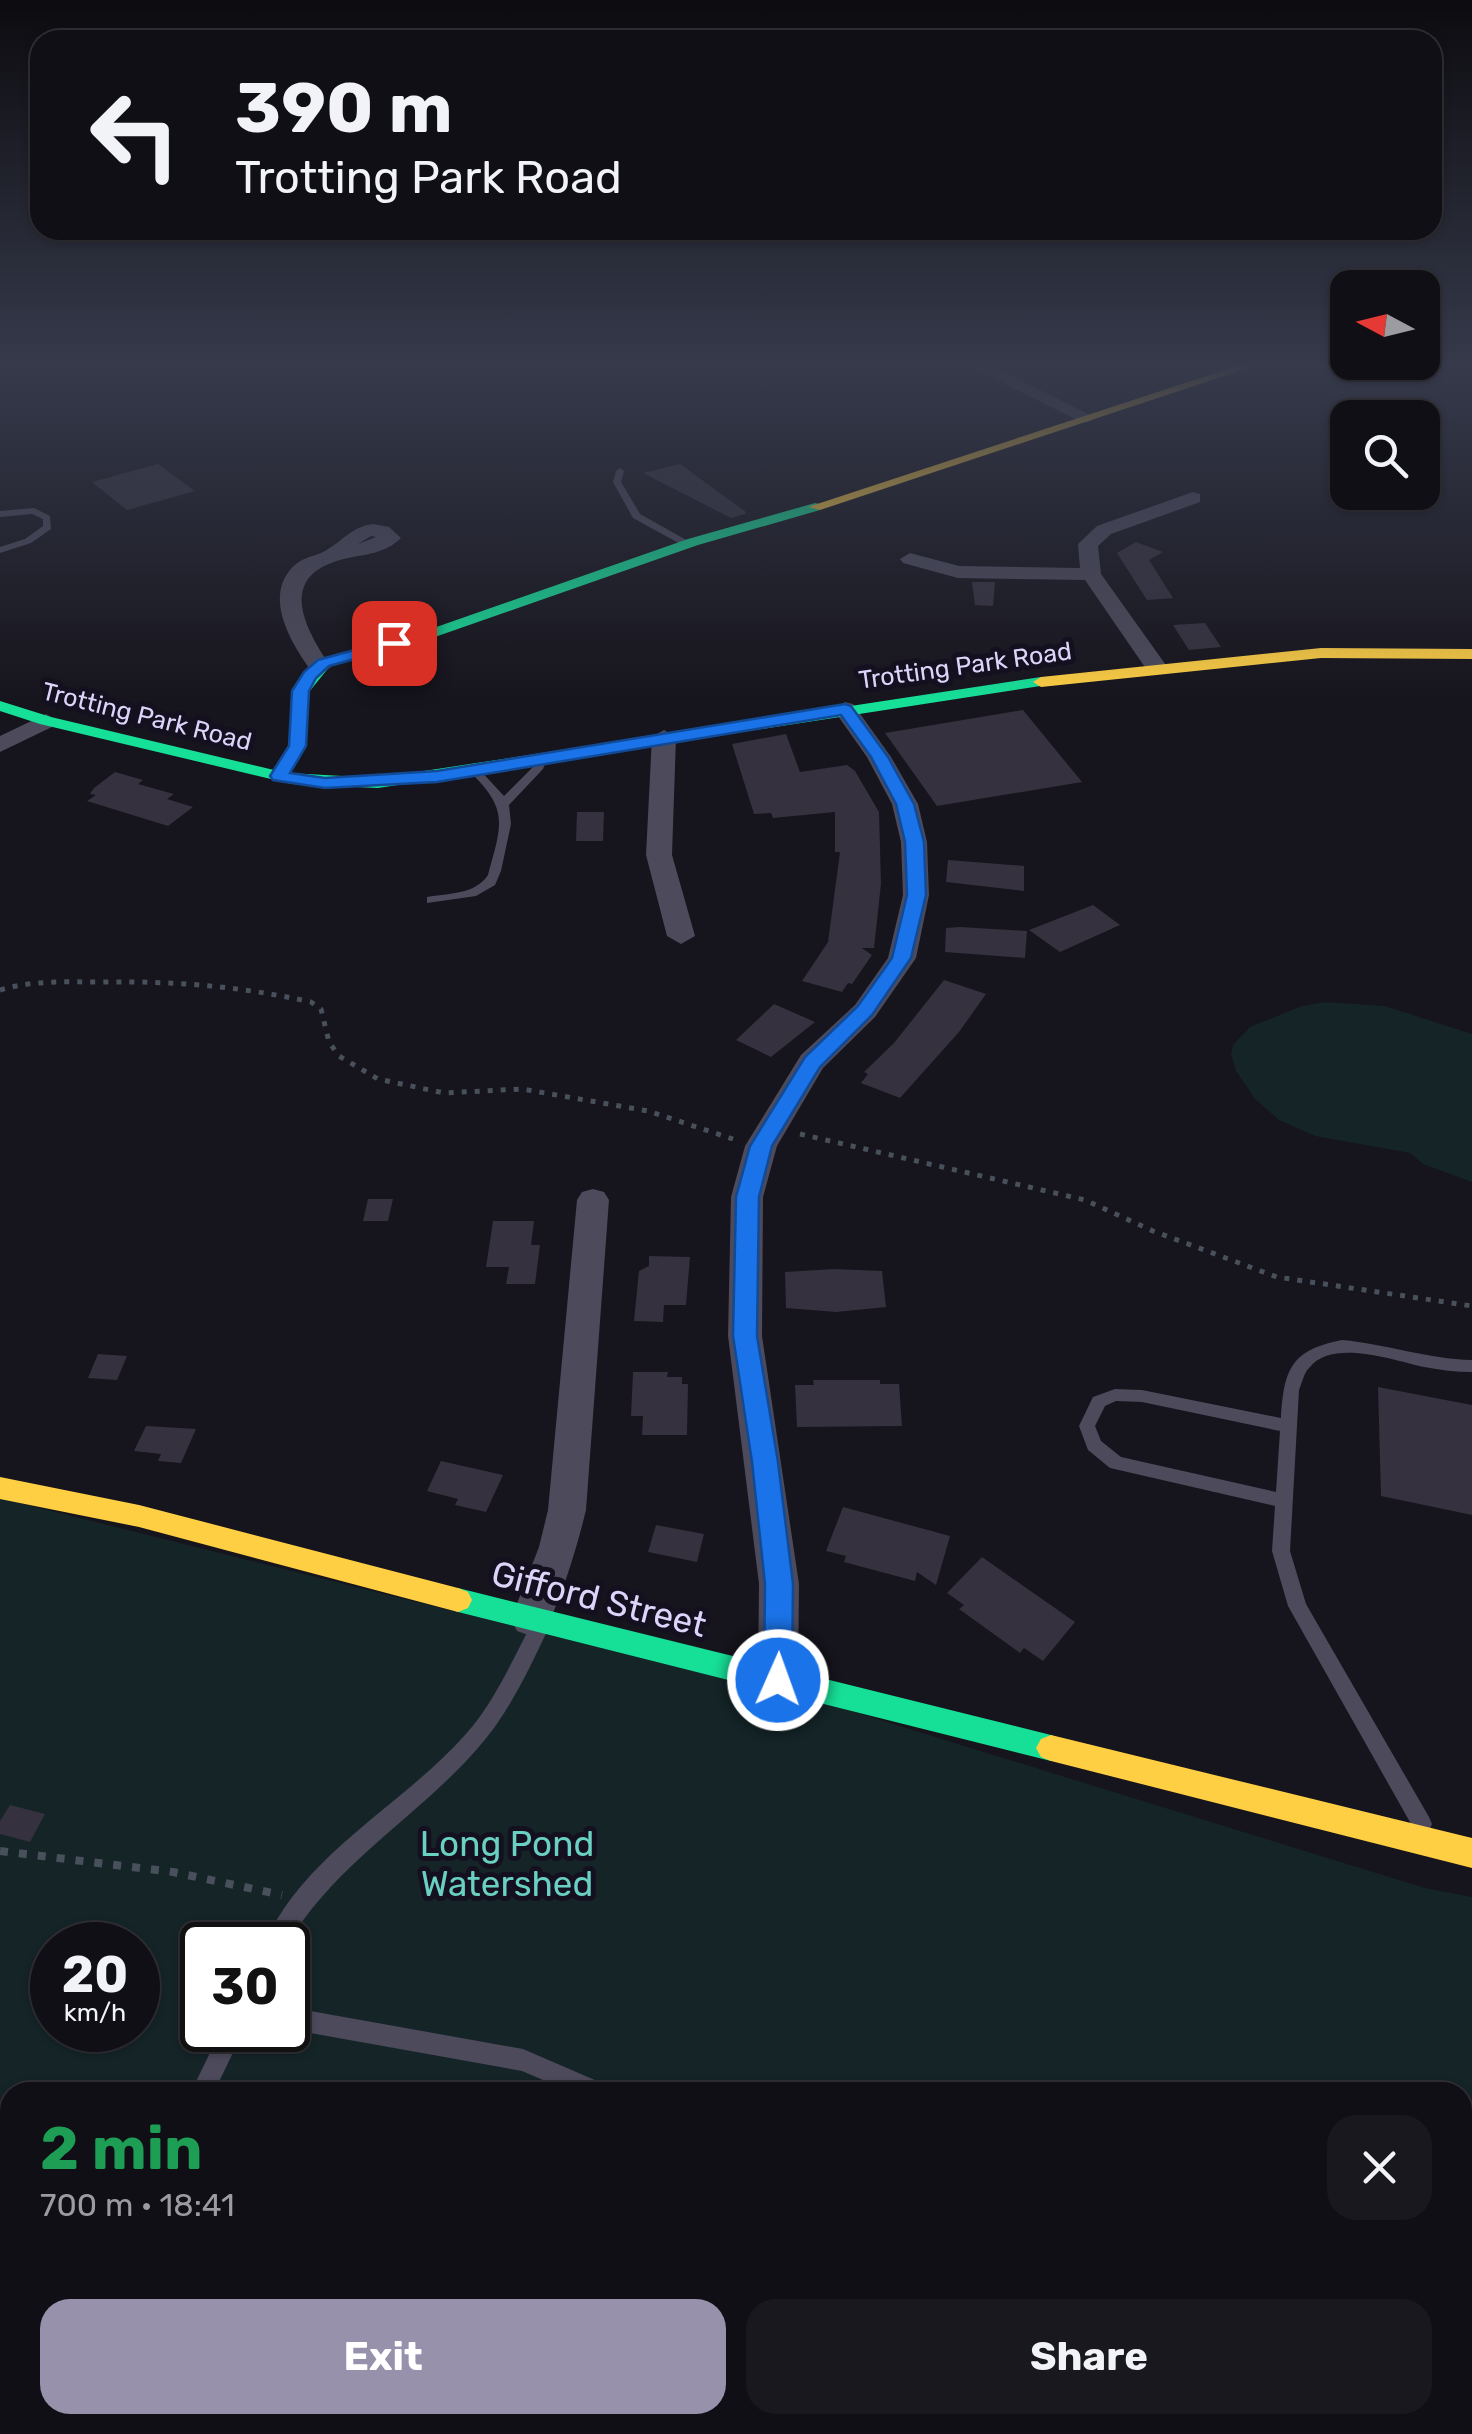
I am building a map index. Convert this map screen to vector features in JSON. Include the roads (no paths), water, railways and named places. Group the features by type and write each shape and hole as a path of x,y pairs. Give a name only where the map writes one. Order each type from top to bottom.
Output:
{"street":[{"path":"279,776 298,746 300,691 320,666 362,651 427,636 784,512 913,477"},
{"path":"1158,668 1091,574 1088,544 1095,535 1193,498"},
{"path":"320,666 297,632 292,592 294,580 303,568 336,554"},
{"path":"910,559 958,572 1091,574"},
{"name":"Trotting Park Road","path":"0,706 46,721 279,776 325,783 378,783 845,709 1158,668 1321,652 1472,654"},
{"path":"778,1680 779,1584 745,1336 747,1197 766,1137 812,1062 865,1010 902,958 916,895 914,842 905,804 879,757 845,709"},
{"path":"0,745 46,721"},
{"path":"664,738 659,854 681,936"},
{"path":"537,1620 567,1510 593,1200"},
{"name":"Gifford Street","path":"0,1488 139,1516 537,1620 1472,1853"}],"lane":[{"path":"618,477 617,482 636,516 687,544"},
{"path":"0,514 34,510 47,518 48,527 28,541 0,550"},
{"path":"504,804 538,767 542,757"},
{"path":"431,900 478,891 491,881 506,825 504,804 498,792 474,770"},
{"path":"1433,1844 1297,1606 1281,1550 1288,1426 1295,1375 1309,1356 1323,1348 1350,1346 1472,1366"},
{"path":"1282,1500 1116,1463 1094,1445 1086,1426 1098,1402 1126,1395 1288,1426"},
{"path":"290,1922 327,1875 472,1740 504,1694 537,1620"},
{"path":"310,2022 522,2060 573,2082"},
{"path":"207,2082 222,2052"}],"park label":[{"name":"Long Pond Watershed","path":"507,1864"}]}
